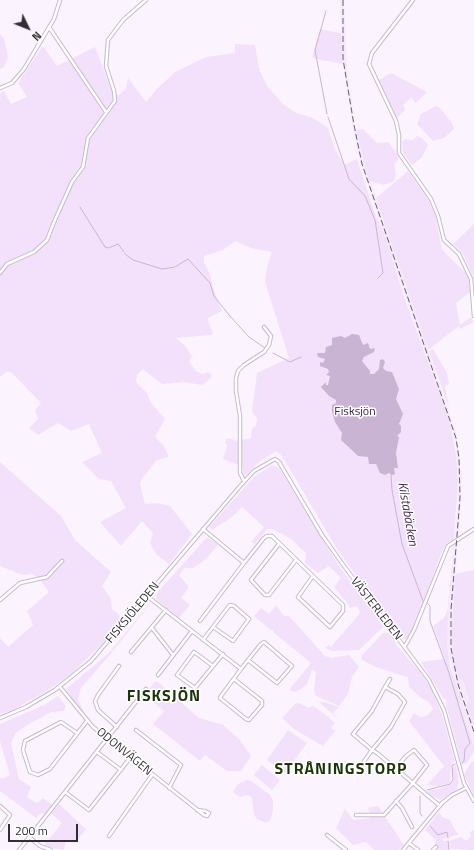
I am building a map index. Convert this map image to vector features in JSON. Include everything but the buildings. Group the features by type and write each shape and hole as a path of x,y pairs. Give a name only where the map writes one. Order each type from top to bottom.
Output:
{"street":[{"path":"0,88 9,86 19,76 57,13 60,0"},
{"path":"0,273 7,264 34,252 47,240 72,182 83,167 88,138 113,104 115,98 107,69 108,40 123,20 146,0"},
{"path":"413,0 372,53 370,64 396,121 399,135 399,154 433,204 444,240 459,254 471,278 474,316"},
{"path":"49,26 106,112"},
{"path":"244,481 240,473 240,416 236,391 236,378 238,371 244,365 264,352 269,345 271,336 264,327"},
{"name":"VÄSTERLEDEN","path":"244,481 271,460 277,460 329,545 429,680 441,702 466,788 474,801"},
{"name":"FISKSJÖLEDEN","path":"0,718 26,707 60,687 96,656 244,481"},
{"path":"203,529 244,563"},
{"path":"404,646 414,630 448,546 474,529"},
{"path":"200,621 244,563 266,537 272,536 279,544 313,576 344,607 343,611 330,627 298,597 313,576"},
{"path":"279,544 252,578 252,582 256,587 265,595 268,595 296,560"},
{"path":"0,600 20,583 47,577 62,561"},
{"path":"147,596 241,669"},
{"path":"204,640 213,627 231,605 249,619 233,641 213,627"},
{"path":"132,652 166,610"},
{"path":"152,628 173,655"},
{"path":"158,675 192,631"},
{"path":"234,679 262,701 262,705 249,720 220,698 241,669 248,660 264,642 292,666 278,683 248,660"},
{"path":"213,666 194,652 177,675 195,688 213,666 222,654"},
{"path":"117,727 98,710 95,701 119,666"},
{"path":"390,679 372,711 353,734 440,806"},
{"name":"ODONVÄGEN","path":"60,687 87,721 107,739 197,810"},
{"path":"358,772 372,750 391,727 405,702 398,694 385,687"},
{"path":"19,850 146,690"},
{"path":"77,733 61,722 25,741 23,750 30,772 35,775 45,773 87,721"},
{"path":"136,730 181,765 169,788"},
{"path":"356,815 383,816 413,783 426,766 416,751 408,754 396,769"},
{"path":"97,752 121,770"},
{"path":"65,792 89,810 130,758"},
{"path":"109,836 152,775"},
{"path":"403,850 440,806 452,795 466,788"},
{"path":"396,801 402,808 412,827"},
{"path":"0,806 10,815 0,830"},
{"path":"327,835 346,850"},
{"path":"29,837 40,846 51,850"},
{"path":"409,843 418,850"},
{"path":"433,850 436,847"}],"shaded area":[{"path":"340,0 344,0 347,66 355,127 361,153 456,433 462,476 459,537 455,538 459,486 456,445 450,421 397,273 357,152 343,64"},
{"name":"Fisksjön","path":"352,334 359,335 363,345 368,343 370,349 375,348 374,352 364,357 362,361 370,371 370,374 374,374 379,369 380,360 383,359 385,362 383,368 386,371 392,372 399,389 396,399 403,414 399,424 401,426 401,432 397,436 399,437 396,453 398,468 394,468 395,474 392,475 389,473 385,475 380,473 376,464 369,464 368,457 358,456 341,440 342,433 335,422 332,412 332,405 336,403 336,400 329,396 321,387 326,382 326,385 328,385 330,376 326,375 329,372 328,369 320,366 320,362 323,363 325,359 318,357 317,353 325,353 326,347 332,345 332,338 341,336 345,338"},
{"path":"458,541 453,611 453,656 469,700 466,705 474,727 474,746 459,703 447,644 446,624 454,543"}],"green space":[{"path":"320,29 341,33 343,64 312,58"},
{"path":"0,34 4,39 8,57 4,67 0,69"},
{"path":"235,44 255,45 259,69 267,86 283,104 296,113 313,118 328,128 335,149 344,165 357,159 375,214 385,236 405,300 450,421 456,455 458,480 454,539 447,543 442,551 417,621 409,637 405,640 392,626 337,549 282,456 276,451 259,462 245,476 243,474 243,467 223,459 227,446 225,442 228,438 237,441 251,438 252,429 256,425 257,419 252,411 257,373 289,358 265,282 267,267 272,252 251,248 235,241 223,250 204,256 204,262 210,274 213,288 222,311 208,318 213,333 211,335 176,338 186,347 192,357 189,362 196,371 202,374 209,372 212,375 209,380 202,385 184,382 162,384 143,369 137,375 136,382 146,392 151,403 165,419 155,437 164,446 169,457 157,460 141,480 140,484 145,504 156,503 170,506 192,534 169,564 156,554 150,543 153,533 142,521 121,546 100,522 126,508 111,481 99,479 82,462 102,453 89,424 71,431 58,423 38,435 29,428 38,419 35,410 41,403 11,372 6,372 0,377 0,94 4,91 11,104 27,97 18,83 43,46 57,66 95,47 113,94 119,95 126,88 128,78 146,102 175,72 206,57 235,53"},
{"path":"391,73 427,92 416,103 411,98 403,105 405,110 397,118 379,80"},
{"path":"436,106 439,107 452,123 454,129 444,138 433,141 417,124 421,114"},
{"path":"363,129 377,143 388,142 395,151 399,159 394,164 396,174 394,181 384,185 369,181 356,130"},
{"path":"417,136 422,138 428,145 422,157 412,165 403,153 402,142 405,139 413,140"},
{"path":"408,171 428,199 435,214 442,250 466,273 469,281 470,292 456,303 460,325 471,317 474,322 460,329 459,326 428,350 376,198"},
{"path":"474,224 474,278 462,252 453,244"},
{"path":"433,349 447,373 449,384 445,386 449,408 429,351"},
{"path":"0,462 61,516 75,540 111,572 102,586 111,598 112,609 124,619 101,645 70,675 47,691 11,711 0,714 0,638 8,647 33,625 27,611 49,592 39,578 32,574 23,575 0,566"},
{"path":"272,465 279,468 339,566 384,626 359,650 332,651 325,648 329,645 331,647 360,613 357,606 350,608 334,587 341,578 329,566 318,573 305,563 306,553 291,539 272,529 267,529 255,544 251,542 264,527 242,507 232,517 212,530 209,527 255,476"},
{"path":"207,537 218,545 206,559 193,568 185,568 179,575 189,587 181,598 190,605 179,618 156,599 157,593"},
{"path":"474,570 474,727 466,705 469,700 463,681 457,676 453,656 452,630 455,574"},
{"path":"149,604 113,651 81,688 78,699 83,711 81,712 66,689 109,653"},
{"path":"276,605 284,616 289,616 325,656 331,658 349,655 359,667 352,677 348,694 339,706 316,696 314,690 316,672 312,670 307,684 295,692 289,690 311,663 273,632 274,630 271,630 254,616 261,608 269,614"},
{"path":"448,609 447,644 450,667 461,699 459,704 474,746 474,751 467,763 462,765 446,705 447,700 444,699 421,662 445,659 433,626 444,618"},
{"path":"389,632 393,636 397,646 422,674 432,691 441,712 455,761 451,764 450,783 438,786 427,785 444,766 409,721 414,713 420,717 427,716 433,709 429,702 421,698 409,687 408,677 378,668 362,660 361,656 383,633"},
{"path":"154,682 158,682 199,718 223,725 240,740 251,756 241,771 227,771 205,755 200,761 153,724 164,711 144,694 151,692 150,688"},
{"path":"58,696 66,706 64,711 51,712 24,727 16,733 11,743 19,779 31,787 27,797 37,803 43,798 53,805 46,814 41,813 36,818 0,791 0,778 10,775 0,741 0,724 46,704"},
{"path":"319,702 325,702 339,707 333,713 339,720"},
{"path":"299,703 309,708 312,706 317,708 335,723 331,728 335,731 323,746 294,729 282,718 295,704"},
{"path":"288,730 307,743 285,773 267,760"},
{"path":"472,761 474,762 474,796 464,774"},
{"path":"262,765 280,780 272,790 254,775"},
{"path":"456,765 459,783 457,789 440,800 428,793 428,790 439,789 452,783 454,780 452,768"},
{"path":"247,780 253,782 270,795 273,801 273,811 270,820 266,823 257,819 254,815 252,798 249,795 240,797 233,792 238,784"},
{"path":"59,804 86,829 75,843 66,840 64,850 43,846 62,823 51,813"},
{"path":"378,806 404,845 399,850 374,850 366,842 353,845 336,828 345,809 353,820 371,818 368,808"},
{"path":"439,812 442,817 450,820 456,832 459,834 443,839 443,841 447,841 449,850 438,850 434,847 436,840 425,830"},
{"path":"474,830 474,850 450,849 449,841 461,837 467,840 471,836 470,832"}],"waterway":[{"path":"326,11 315,50 327,114"},
{"path":"328,117 349,179 365,196 375,220 383,273 378,278"},
{"path":"80,207 105,247 109,248 118,244 124,252"},
{"path":"125,254 133,260 162,269 175,267 188,259 210,283 214,296 229,315 249,337 265,348"},
{"path":"273,353 290,362 301,357"},
{"name":"Kilstabäcken","path":"391,475 392,490 402,544 423,601"},
{"name":"Kilstabäcken","path":"427,603 430,606 430,621 449,673 470,743 465,749 464,761 462,763"},
{"name":"Kilstabäcken","path":"427,790 450,784 453,780 452,765 455,764"},
{"name":"Kilstabäcken","path":"420,796 420,813 422,816"},
{"name":"Kilstabäcken","path":"430,826 438,835 447,832 448,838"},
{"name":"Kilstabäcken","path":"448,841 449,850"}],"railway":[{"path":"343,0 343,59 362,164 456,438 459,458 460,498 451,610 451,648 458,684 474,732"}],"district":[{"name":"FISKSJÖN","path":"164,697"},
{"name":"STRÅNINGSTORP","path":"341,770"}]}
